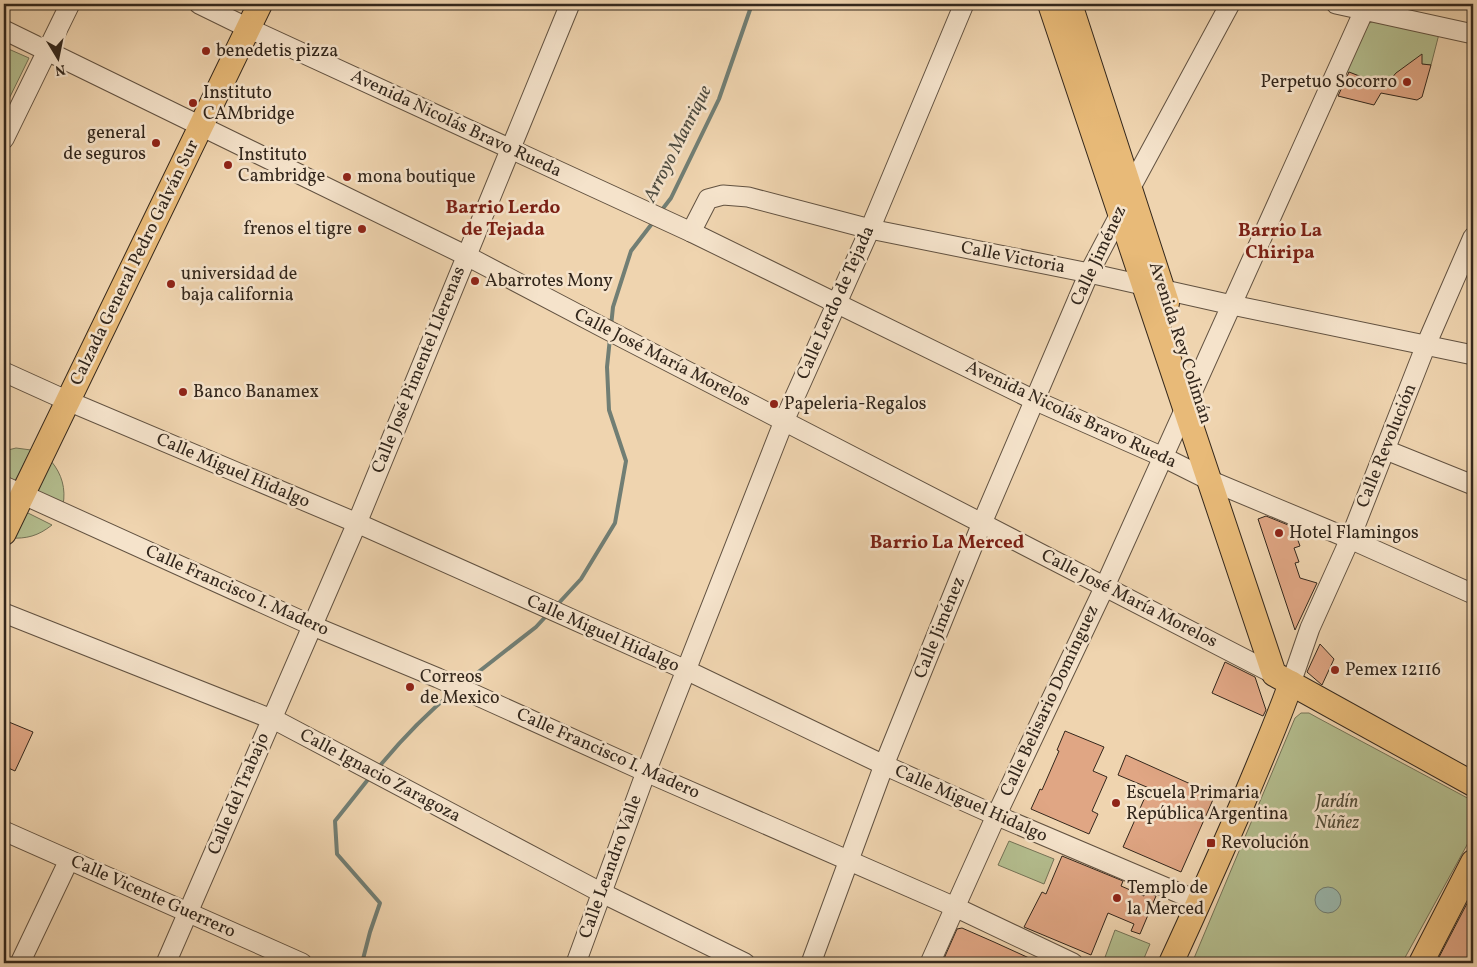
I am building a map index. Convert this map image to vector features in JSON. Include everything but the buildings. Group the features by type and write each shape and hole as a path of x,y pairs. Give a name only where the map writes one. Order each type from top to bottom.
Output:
{"main road":[{"name":"Calzada General Pedro Galván Sur","path":"4,533 13,490 68,401 260,4"},
{"name":"Avenida Rey Colimán","path":"1050,4 1120,214 1154,288 1194,386 1218,484 1282,678"},
{"name":"Avenida Rey Colimán","path":"1070,4 1130,189 1185,408 1218,484"},
{"name":"Calle José María Morelos","path":"1282,678 1473,784"},
{"path":"1171,963 1200,902 1279,716 1282,678"},
{"path":"1421,963 1473,862"}],"street":[{"path":"4,139 70,4"},
{"name":"Avenida Nicolás Bravo Rueda","path":"199,4 683,228 1034,400 1163,457 1218,484 1350,539 1473,594"},
{"name":"Calle José Pimentel Llerenas","path":"313,626 570,4"},
{"name":"Calle Lerdo de Tejada","path":"646,772 784,421 870,229 964,4"},
{"name":"Calle Jiménez","path":"811,963 884,765 982,523 1089,273 1120,214 1130,189 1230,4"},
{"path":"1336,4 1366,7 1473,34"},
{"name":"Calle Belisario Domínguez","path":"930,963 996,816 1163,457 1366,7"},
{"name":"Calle José María Morelos","path":"4,30 465,255 1282,678"},
{"name":"Calle Victoria","path":"683,228 708,199 723,195 748,197 870,229 1089,273 1473,355"},
{"name":"Calle Revolución","path":"1282,678 1310,628 1350,539 1426,346 1473,237"},
{"name":"Calle Miguel Hidalgo","path":"4,372 357,523 686,670 884,765 996,816 1200,902"},
{"path":"1386,450 1473,485"},
{"name":"Calle Francisco I. Madero","path":"13,490 313,626 438,678 646,772 955,907 1073,963"},
{"name":"Calle Ignacio Zaragoza","path":"4,614 271,718 602,892 745,963"},
{"name":"Calle del Trabajo","path":"166,963 271,718 313,626"},
{"name":"Calle Leandro Valle","path":"576,963 646,772"},
{"name":"Calle Vicente Guerrero","path":"4,831 299,963"},
{"path":"20,963 69,860"}],"green space":[{"path":"1374,21 1439,34 1431,65 1424,64 1405,68 1394,75 1385,86 1345,71 1365,25"},
{"path":"4,47 29,58 4,109"},
{"path":"16,448 31,450 14,483 4,479 4,451"},
{"path":"51,461 58,471 62,482 64,493 63,505 35,493"},
{"path":"24,511 52,525 32,536 9,538"},
{"name":"Jardín Núñez","path":"1301,713 1309,713 1473,801 1473,834 1402,963 1192,963 1295,718"},
{"path":"1009,841 1054,859 1044,884 998,865"},
{"path":"1115,930 1150,944 1142,963 1110,963 1104,960"}],"water":[{"path":"1328,887 1337,891 1341,900 1337,909 1328,913 1319,909 1315,900 1319,891"}],"waterway":[{"name":"Arroyo Manrique","path":"661,211 671,198 719,99 752,4"},
{"name":"Arroyo Manrique","path":"611,326 613,307 631,251 654,221"},
{"name":"Arroyo Manrique","path":"557,605 581,579 615,523 626,461 609,410 607,367 610,338"},
{"name":"Arroyo Manrique","path":"463,684 536,627 548,614"},
{"name":"Arroyo Manrique","path":"378,768 414,728 454,691"},
{"name":"Arroyo Manrique","path":"362,963 380,903 337,854 335,821 370,777"}],"place":[{"name":"benedetis pizza","path":"206,51"},
{"name":"Perpetuo Socorro","path":"1407,82"},
{"name":"Instituto CAMbridge","path":"193,103"},
{"name":"general de seguros","path":"156,143"},
{"name":"Instituto Cambridge","path":"228,165"},
{"name":"mona boutique","path":"347,177"},
{"name":"frenos el tigre","path":"362,229"},
{"name":"Abarrotes Mony","path":"475,281"},
{"name":"universidad de baja california","path":"171,284"},
{"name":"Banco Banamex","path":"183,392"},
{"name":"Papeleria-Regalos","path":"774,404"},
{"name":"Hotel Flamingos","path":"1279,533"},
{"name":"Pemex 12116","path":"1335,670"},
{"name":"Correos de Mexico","path":"410,687"},
{"name":"Escuela Primaria República Argentina","path":"1116,803"},
{"name":"Revolución","path":"1211,843"},
{"name":"Templo de la Merced","path":"1117,898"}],"district":[{"name":"Barrio Lerdo de Tejada","path":"503,219"},
{"name":"Barrio La Chiripa","path":"1280,242"},
{"name":"Barrio La Merced","path":"947,543"}]}
